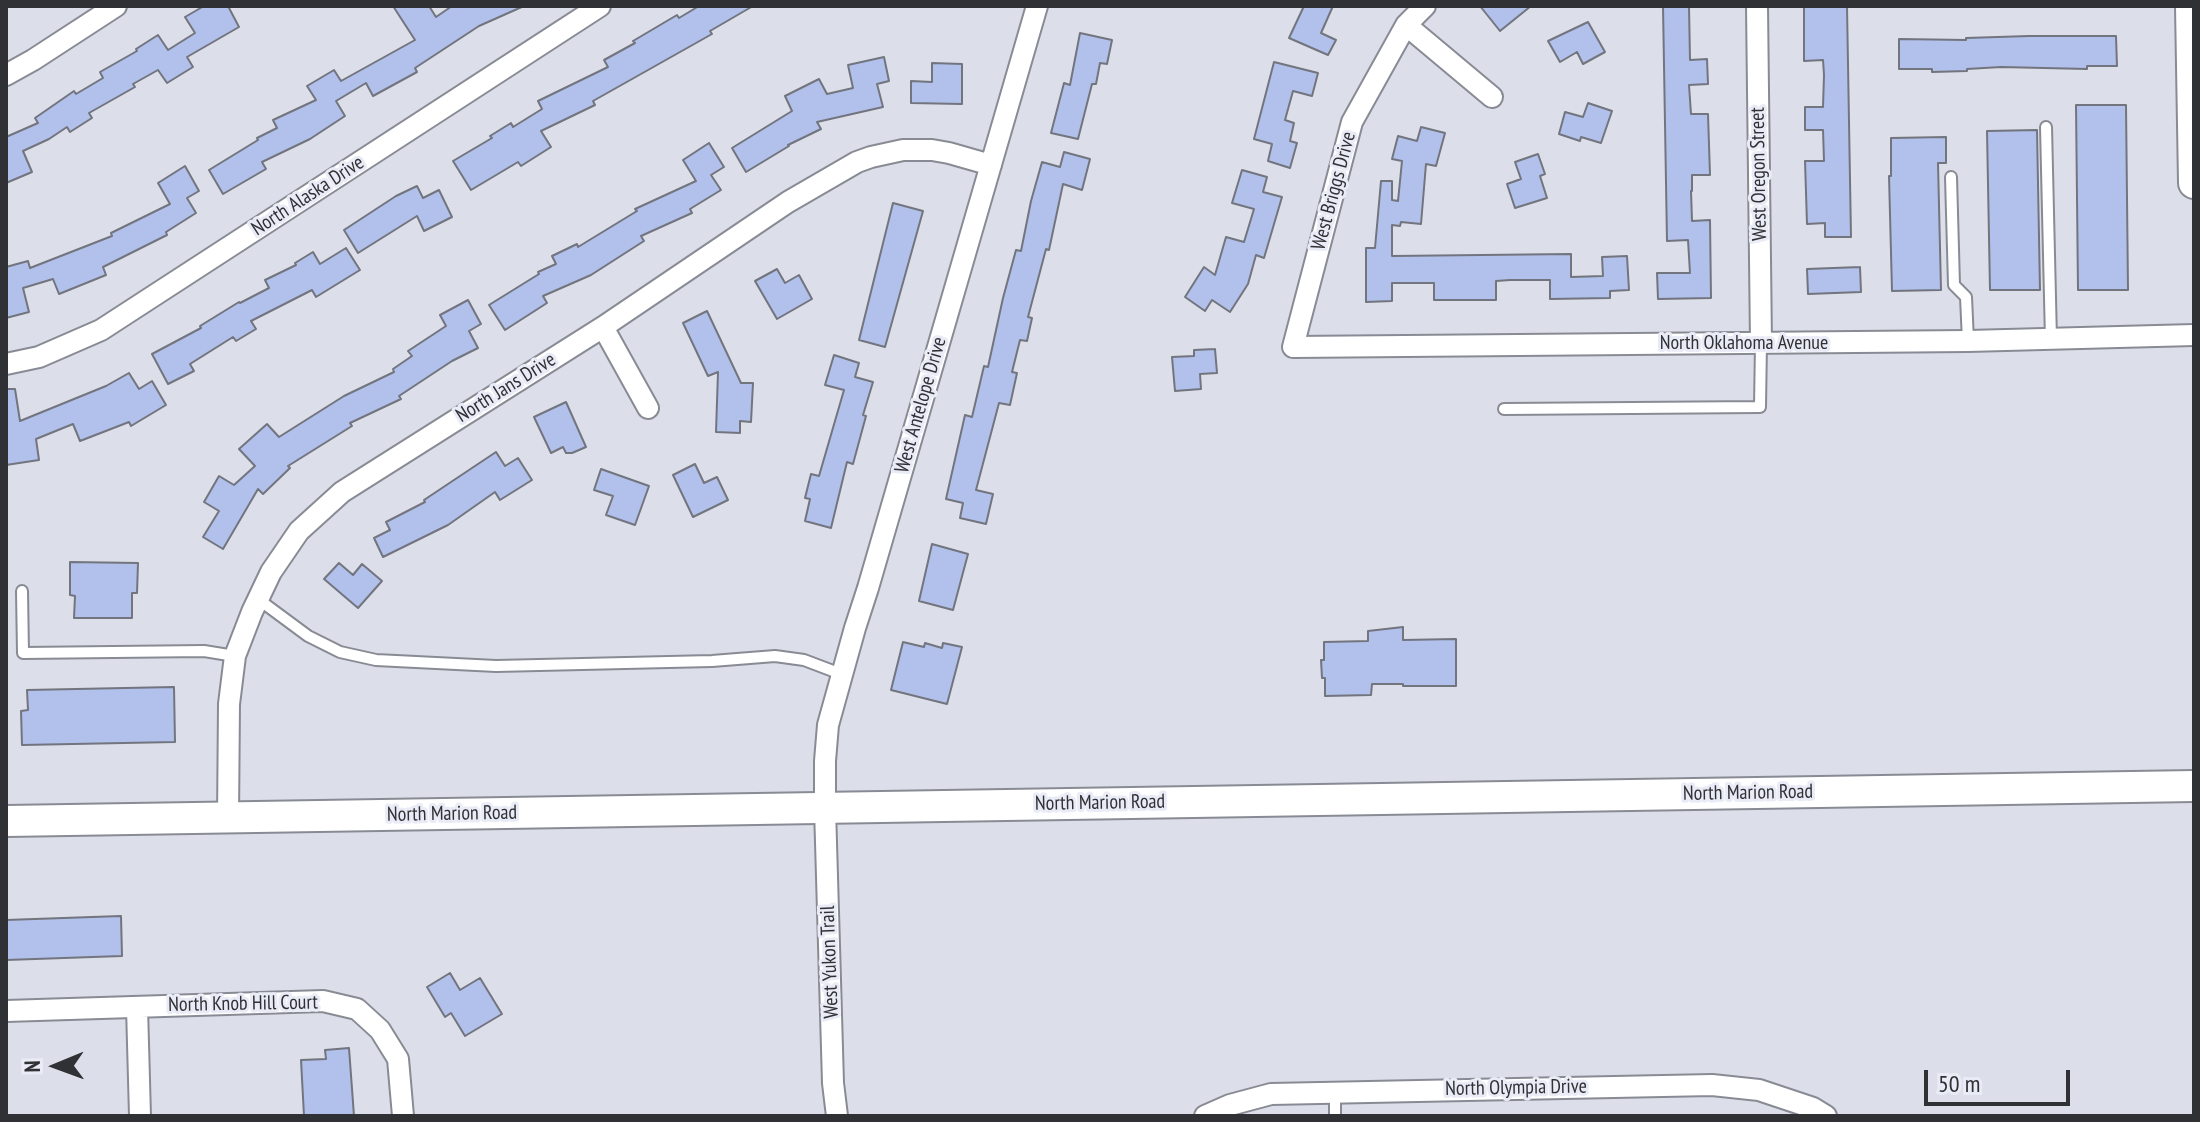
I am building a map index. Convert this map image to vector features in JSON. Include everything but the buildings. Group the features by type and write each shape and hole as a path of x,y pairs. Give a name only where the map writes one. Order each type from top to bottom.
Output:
{"main road":[{"path":"2191,6 2194,183"},
{"name":"North Marion Road","path":"6,821 2194,786"}],"street":[{"path":"6,75 116,6"},
{"name":"North Alaska Drive","path":"6,364 39,357 101,330 600,6"},
{"name":"West Antelope Drive","path":"825,808 828,725 841,674 1037,6"},
{"name":"West Briggs Drive","path":"1293,347 1352,122 1406,25 1425,6"},
{"name":"West Oregon Street","path":"1757,6 1761,343"},
{"path":"1406,25 1492,97"},
{"name":"North Jans Drive","path":"228,818 229,704 235,656 271,572 299,531 342,492 603,327 788,202 857,162 903,150 932,150 991,165"},
{"path":"603,327 648,408"},
{"name":"North Oklahoma Avenue","path":"1293,347 2051,340 2194,335"},
{"name":"West Yukon Trail","path":"825,808 837,1116"},
{"name":"North Knob Hill Court","path":"6,1011 323,1001 357,1009 380,1030 398,1059 403,1116"},
{"path":"137,1007 140,1116"},
{"name":"North Olympia Drive","path":"1205,1116 1230,1105 1271,1094 1712,1085 1759,1090 1813,1108 1826,1116"}],"lane":[{"path":"2046,127 2051,340"},
{"path":"1951,177 1954,285 1966,297 1968,341"},
{"path":"1504,409 1760,407 1761,343"},
{"path":"22,591 23,653 204,651 235,656"},
{"path":"258,599 308,636 340,652 376,660 496,666 712,661 775,656 804,660 841,674"},
{"path":"1335,1092 1335,1116"}]}
